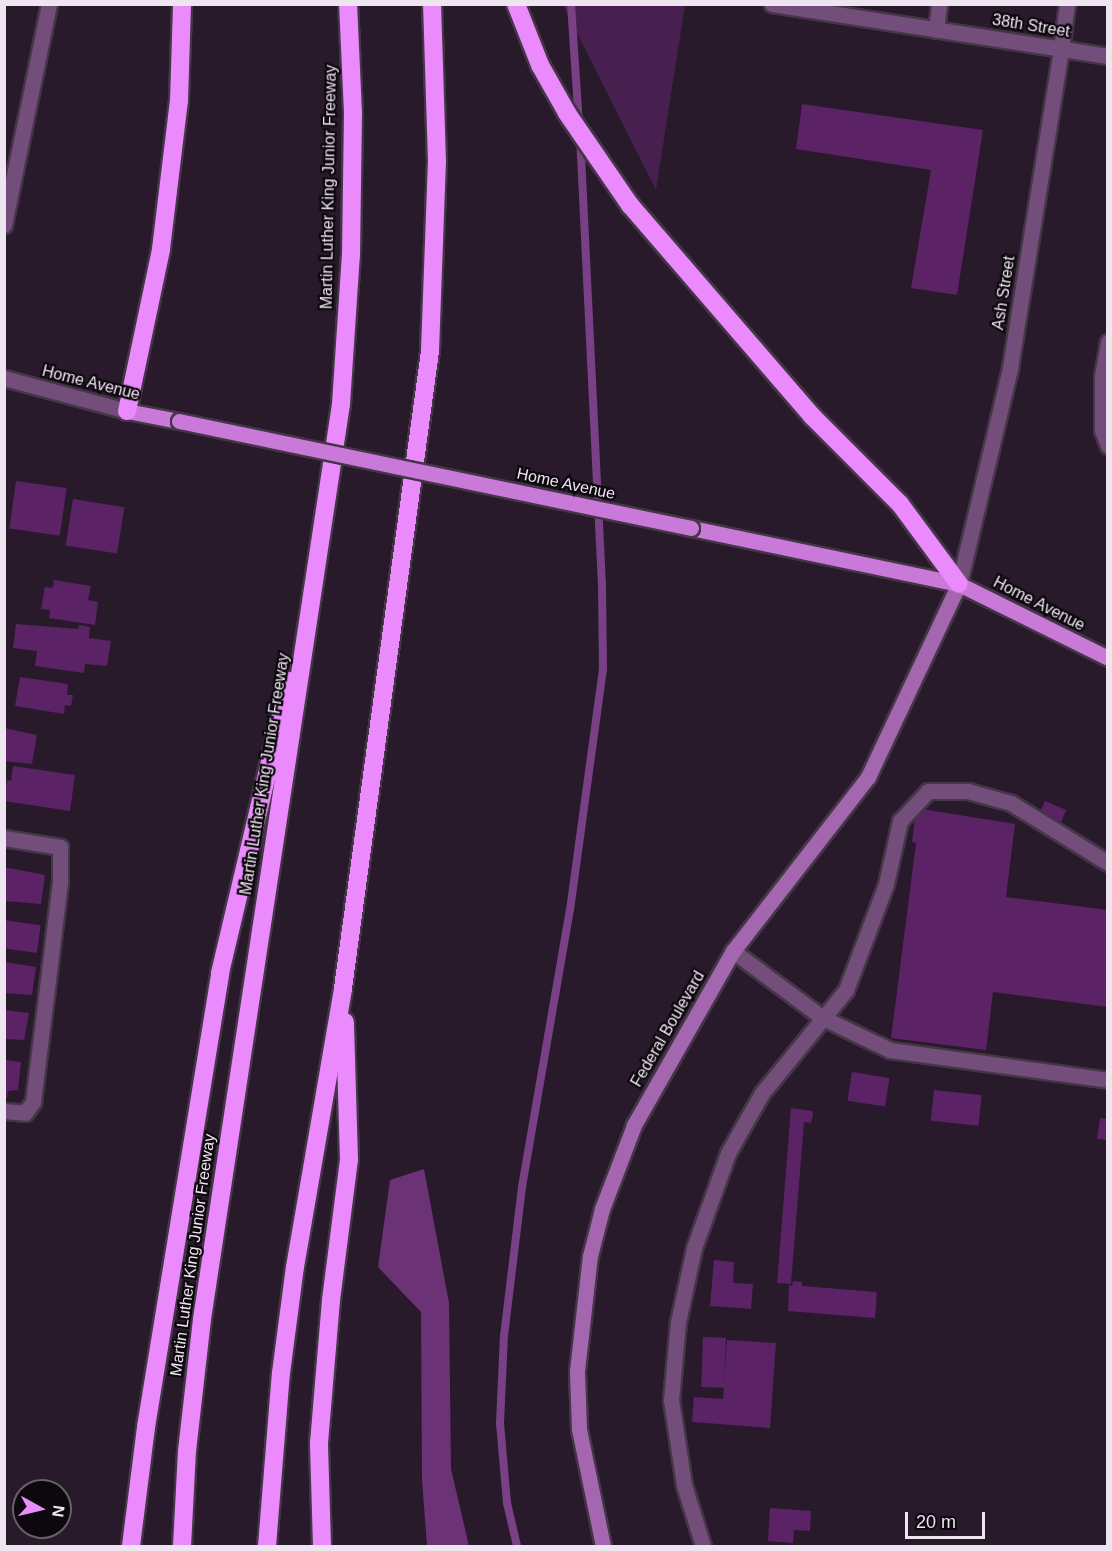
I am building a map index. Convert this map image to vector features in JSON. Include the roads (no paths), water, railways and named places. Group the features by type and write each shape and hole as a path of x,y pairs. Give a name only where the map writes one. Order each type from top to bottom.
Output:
{"highway":[{"path":"127,411 161,249 179,101 182,4"},
{"name":"Martin Luther King Junior Freeway","path":"182,1546 187,1451 202,1319 341,404 351,255 353,113 348,4"},
{"path":"267,1546 281,1372 295,1267 343,988 430,351 437,162 432,4"},
{"path":"516,4 540,65 567,113 630,205 812,416 900,504 959,584"},
{"path":"131,1546 146,1427 220,973 319,550"},
{"path":"322,1546 319,1443 331,1300 349,1160 343,988"}],"main road":[{"name":"Home Avenue","path":"127,411 959,584 1107,658"},
{"name":"Federal Boulevard","path":"603,1546 579,1429 577,1371 590,1256 602,1209 634,1125 733,951 867,777 959,584"}],"street":[{"path":"4,225 49,4"},
{"name":"38th Street","path":"772,4 1107,56"},
{"path":"936,30 939,4"},
{"name":"Ash Street","path":"959,584 1010,368 1067,4"},
{"path":"1107,342 1102,376 1102,430 1107,446"},
{"name":"Home Avenue","path":"4,378 127,411"},
{"path":"703,1546 684,1485 670,1400 678,1322 694,1248 728,1154 762,1093 846,990 886,884 900,821 928,791 968,790 1011,802 1107,863"},
{"path":"4,838 60,847 60,882 33,1102 25,1113 4,1111"},
{"path":"733,951 823,1018 890,1050 1107,1080"}],"waterway":[{"path":"571,4 579,125"},
{"path":"517,1546 507,1503 500,1423 504,1336 522,1187 570,910 603,669 602,585 580,137"}]}
